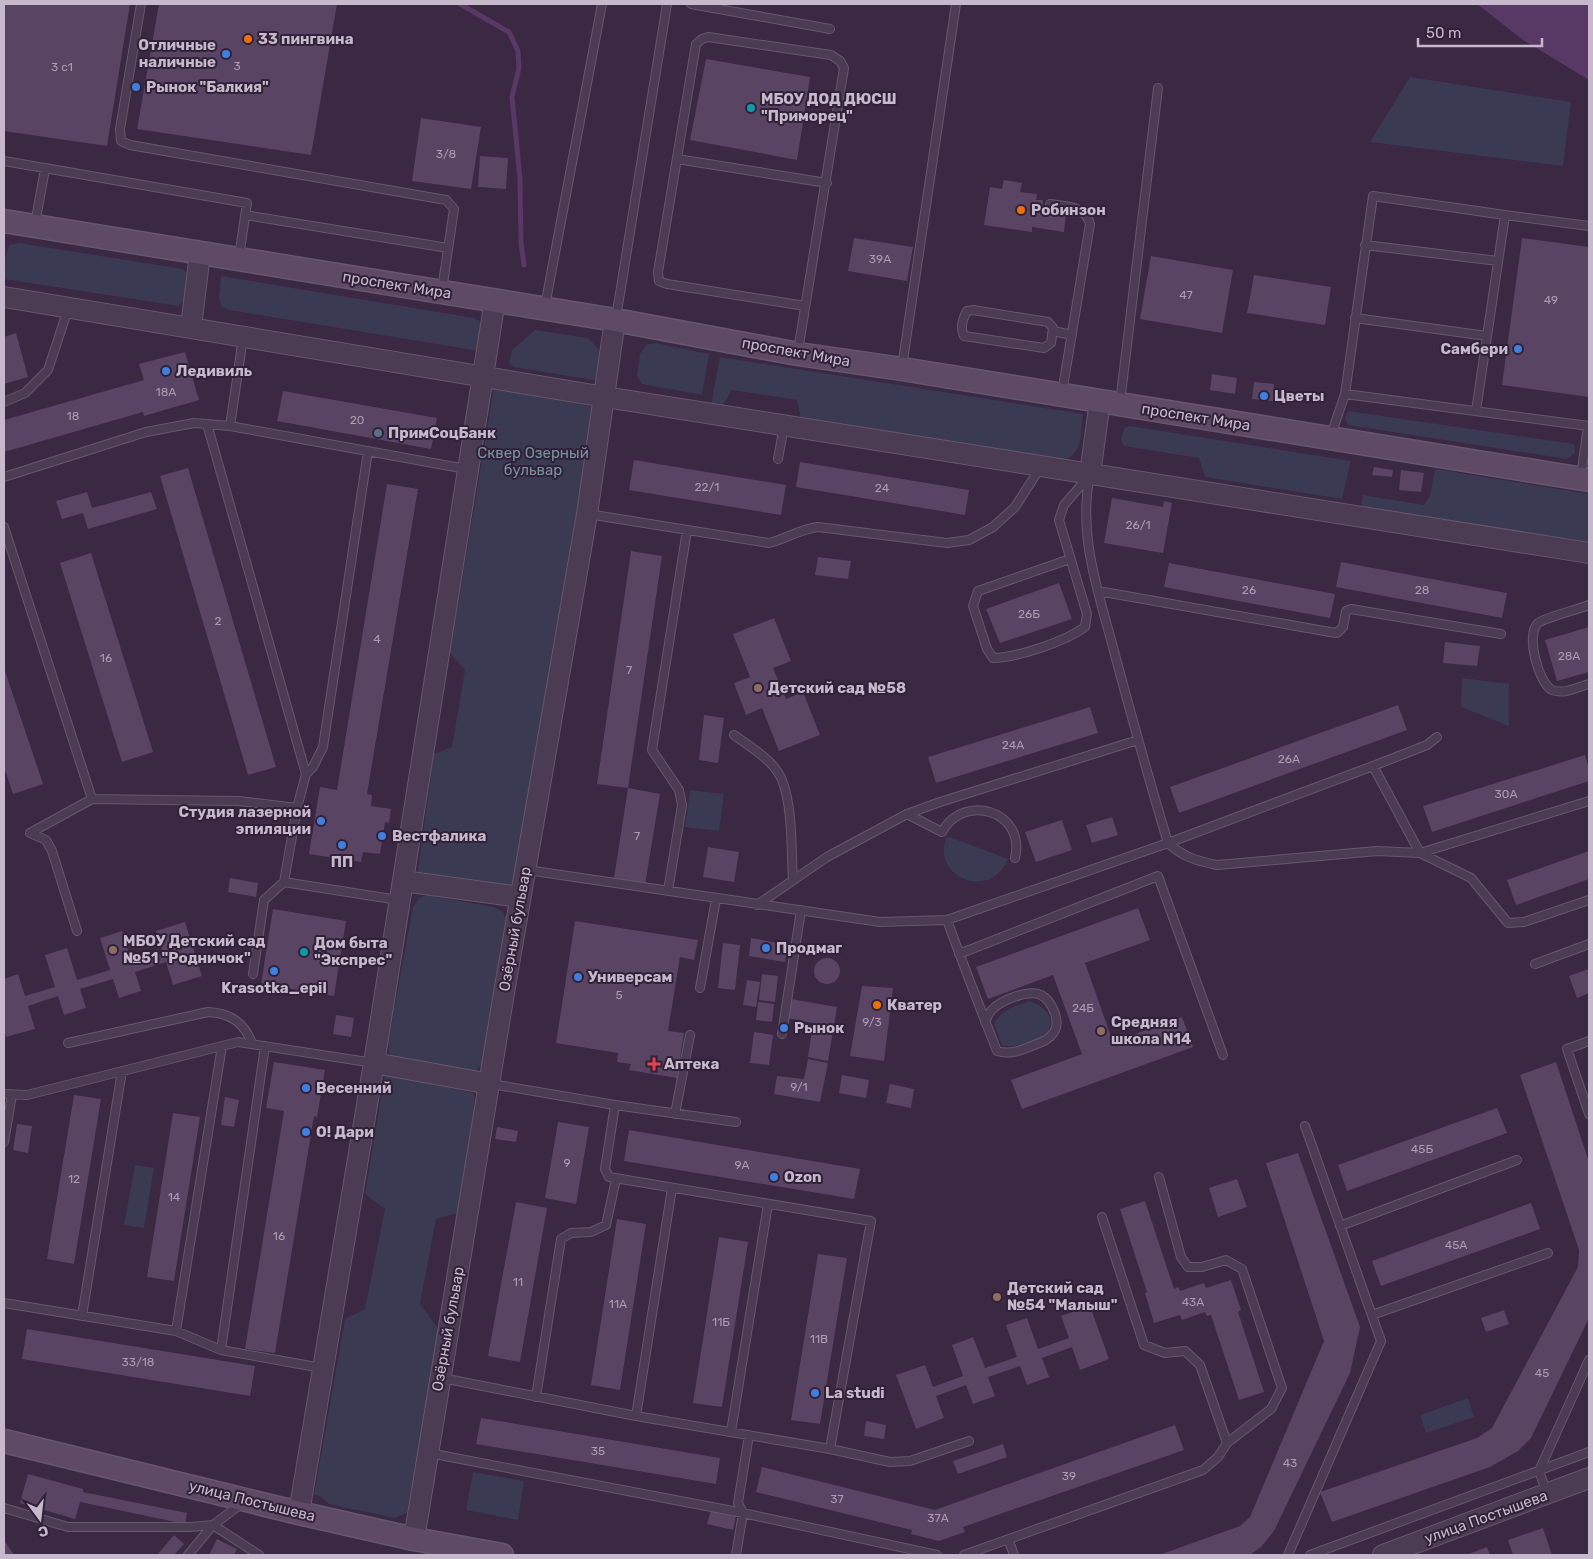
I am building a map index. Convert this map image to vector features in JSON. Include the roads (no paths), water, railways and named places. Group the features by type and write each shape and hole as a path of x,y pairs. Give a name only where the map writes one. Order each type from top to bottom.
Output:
{"main road":[{"name":"проспект Мира","path":"4,221 545,308 798,354 1585,479"},
{"name":"улица Постышева","path":"4,1441 299,1513 414,1539 502,1555"}],"street":[{"path":"191,328 200,253"},
{"path":"4,297 784,426 1589,554"},
{"path":"299,1513 402,891 495,300"},
{"name":"Озёрный бульвар","path":"414,1539 520,898 587,514 616,320"},
{"path":"1090,474 1110,403"},
{"path":"402,891 520,898"},
{"path":"374,1063 490,1084"},
{"name":"улица Постышева","path":"1383,1555 1547,1494 1588,1481"}],"lane":[{"path":"141,4 120,129 121,141 130,145 446,200 454,210 442,292"},
{"path":"545,308 602,4"},
{"path":"616,320 667,4"},
{"path":"690,4 830,29"},
{"path":"902,369 956,4"},
{"path":"798,354 844,68 840,61 831,55 708,37 702,39 696,44 658,272 659,281 667,284 805,306"},
{"path":"1110,403 1158,88"},
{"path":"677,159 827,183"},
{"path":"4,161 247,203 238,259"},
{"path":"34,226 45,169"},
{"path":"1330,439 1345,394 1373,196 1589,226"},
{"path":"1050,204 1081,209 1088,215 1090,224 1061,395"},
{"path":"1476,411 1505,215"},
{"path":"245,216 448,248"},
{"path":"1366,245 1498,261"},
{"path":"4,402 25,393 48,370 69,307"},
{"path":"973,310 1048,322 1052,324 1053,331 1051,343 1044,348 968,337 964,336 962,331 964,315 967,311 973,310"},
{"path":"1355,318 1487,336"},
{"path":"1053,331 1072,335"},
{"path":"230,426 243,336"},
{"path":"1345,394 1589,426 1585,479"},
{"path":"4,477 146,432 194,423 230,426 468,470"},
{"path":"207,424 306,774"},
{"path":"778,459 784,426"},
{"path":"253,974 264,900 284,882 297,808 306,774 313,767 323,747 368,451"},
{"path":"587,514 769,543 784,539 804,528 818,527 947,543 969,540 993,528 1015,507 1041,467"},
{"path":"1070,559 978,591 974,606 987,649 993,658 1006,658 1074,635 1085,627 1088,614 1059,520 1064,505 1090,474"},
{"path":"1090,474 1085,523 1089,555 1138,740 1168,843 1180,854 1194,860 1218,865 1377,851 1420,853 1589,801"},
{"path":"4,527 92,799"},
{"path":"668,891 682,805 679,790 652,750 687,530"},
{"path":"1098,591 1337,633 1343,627 1346,611 1351,609 1500,634"},
{"path":"1589,605 1538,623 1532,634 1532,646 1544,680 1550,690 1562,693 1589,684"},
{"path":"734,735 766,759 782,779 788,806 793,880"},
{"path":"525,870 880,922 947,920 1168,843 1427,745 1436,737"},
{"path":"757,905 827,857 907,814 1138,740"},
{"path":"1373,766 1420,853 1471,878 1508,923 1524,922 1589,900"},
{"path":"77,931 61,872 52,851 46,840 30,833 92,799 239,800 297,808"},
{"path":"907,814 942,832 948,821 970,810 984,810 1008,823 1016,834 1018,845 1015,858"},
{"path":"959,954 1158,876 1223,1055"},
{"path":"284,882 402,891"},
{"path":"700,988 716,899"},
{"path":"782,1034 801,910"},
{"path":"947,920 959,954 985,1022 997,1051 1012,1053 1046,1040 1054,1031 1056,1017 1051,1006 1040,995 1027,994 999,1004 990,1012 985,1022"},
{"path":"1535,964 1589,944"},
{"path":"68,1042 208,1012 221,1012 234,1018 246,1029 252,1044"},
{"path":"675,1114 690,1035"},
{"path":"4,1142 8,1095 27,1095 238,1042 374,1063"},
{"path":"1589,1042 1567,1049 1589,1114"},
{"path":"176,1331 222,1046"},
{"path":"221,1350 265,1046"},
{"path":"82,1316 122,1071"},
{"path":"490,1084 616,1105 736,1122"},
{"path":"616,1105 605,1169 609,1177 870,1222 830,1449"},
{"path":"1288,1555 1381,1341 1305,1126"},
{"path":"1340,1226 1517,1160"},
{"path":"964,1555 1009,1541 1203,1470 1218,1457 1227,1443 1271,1409 1282,1388 1242,1269 1226,1260 1202,1267 1188,1267 1182,1257 1159,1177"},
{"path":"536,1396 561,1239 571,1233 591,1232 606,1225 616,1179"},
{"path":"636,1416 672,1188"},
{"path":"731,1432 768,1204"},
{"path":"1102,1217 1144,1345 1164,1353 1185,1351 1200,1365 1227,1443"},
{"path":"1372,1315 1548,1253"},
{"path":"4,1303 176,1331 221,1350 322,1368"},
{"path":"1547,1494 1539,1471 1589,1360"},
{"path":"440,1378 636,1416 830,1449 890,1462 910,1461 969,1441"},
{"path":"736,1555 743,1513 738,1503 749,1435"},
{"path":"427,1452 743,1513 937,1555"},
{"path":"1310,1555 1589,1452"},
{"path":"188,1555 213,1525 246,1499"},
{"path":"4,1508 68,1527 191,1527 213,1525 259,1555"},
{"path":"1009,1541 1014,1555"}],"waterway":[{"path":"460,4 509,32 518,51 519,68 512,97 520,179 521,242 524,265"}],"place":[{"name":"33 пингвина","path":"248,39"},
{"name":"Отличные наличные","path":"226,54"},
{"name":"Рынок \"Балкия\"","path":"136,87"},
{"name":"МБОУ ДОД ДЮСШ \"Приморец\"","path":"751,108"},
{"name":"Робинзон","path":"1021,210"},
{"name":"Самбери","path":"1518,349"},
{"name":"Ледивиль","path":"166,371"},
{"name":"Цветы","path":"1264,396"},
{"name":"ПримСоцБанк","path":"378,433"},
{"name":"Детский сад №58","path":"758,688"},
{"name":"Студия лазерной эпиляции","path":"321,821"},
{"name":"Вестфалика","path":"382,836"},
{"name":"ПП","path":"342,845"},
{"name":"Продмаг","path":"766,948"},
{"name":"МБОУ Детский сад №51 \"Родничок\"","path":"113,950"},
{"name":"Дом быта \"Экспрес\"","path":"304,952"},
{"name":"Krasotka_epil","path":"274,971"},
{"name":"Универсам","path":"578,977"},
{"name":"Кватер","path":"877,1005"},
{"name":"Рынок","path":"784,1028"},
{"name":"Средняя школа N14","path":"1101,1031"},
{"name":"Аптека","path":"654,1064"},
{"name":"Весенний","path":"306,1088"},
{"name":"О! Дари","path":"306,1132"},
{"name":"Ozon","path":"774,1177"},
{"name":"Детский сад №54 \"Малыш\"","path":"997,1297"},
{"name":"La studi","path":"815,1393"}],"park label":[{"name":"Сквер Озерный бульвар","path":"533,462"}]}
